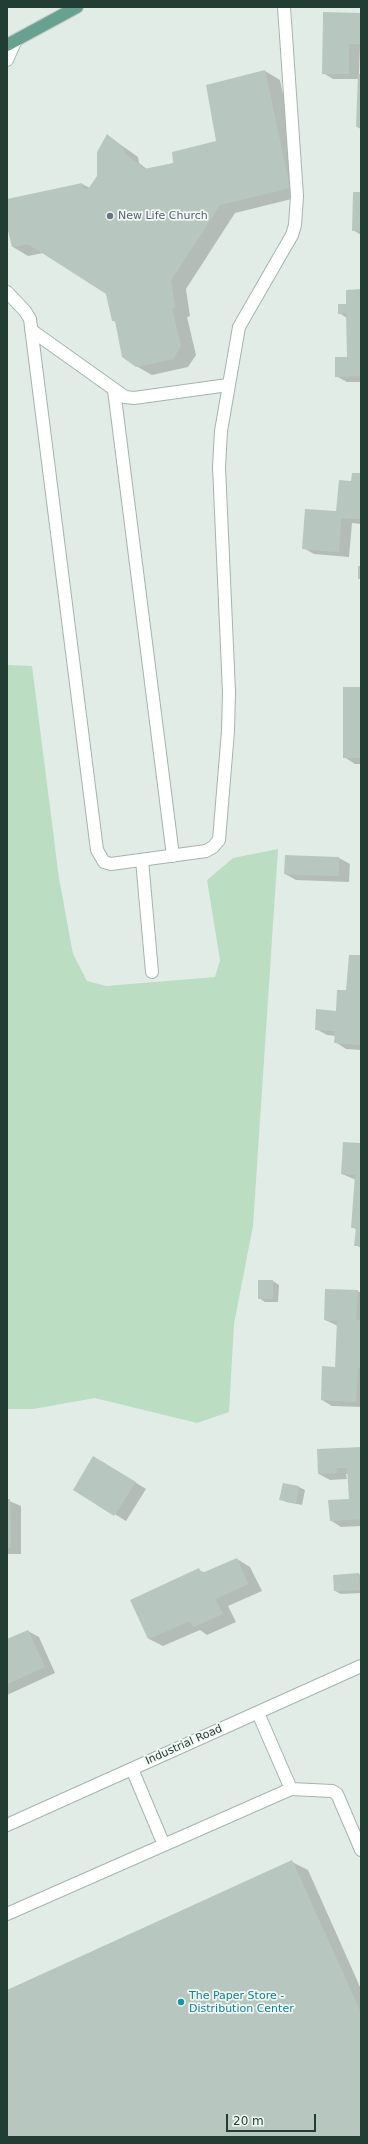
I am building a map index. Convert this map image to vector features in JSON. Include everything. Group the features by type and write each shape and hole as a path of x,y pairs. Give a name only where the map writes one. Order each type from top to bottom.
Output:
{"main road":[{"path":"12,42 78,7"}],"street":[{"path":"7,292 25,311 30,319 97,850 104,862 111,864 206,851 213,848 219,840 228,731 228,692 218,450 239,327 292,235 295,225 297,196 284,7"},
{"path":"7,60 12,42"},
{"path":"31,330 124,397 134,398 228,385"},
{"path":"114,390 173,856"},
{"path":"142,860 152,972"},
{"name":"Industrial Road","path":"7,1825 361,1666"},
{"path":"258,1712 291,1788"},
{"path":"132,1768 164,1845"},
{"path":"7,1914 291,1788 332,1791 337,1794 361,1850"}],"green space":[{"path":"8,665 32,666 59,878 73,954 87,981 106,986 215,977 220,960 207,880 233,858 278,849 253,1226 234,1324 229,1412 197,1423 95,1398 33,1409 7,1409"}],"building":[{"path":"323,12 361,13 360,44 349,44 349,74 322,74"},
{"name":"New Life Church","path":"265,70 290,188 220,205 171,280 175,308 172,309 181,346 173,359 136,367 122,357 115,321 112,321 106,294 28,244 12,247 7,227 7,199 82,183 82,188 88,189 97,176 97,152 107,134 123,147 124,153 144,169 173,163 172,152 216,141 206,85"},
{"path":"358,74 361,74 361,127 356,127"},
{"path":"353,192 361,192 361,231 352,231"},
{"path":"361,289 361,376 335,377 335,357 347,357 346,313 338,314 338,304 346,304 346,290"},
{"path":"352,473 361,473 361,519 341,518 339,552 302,549 305,509 336,511 339,480 351,481"},
{"path":"358,566 361,566 361,579 358,579"},
{"path":"343,687 361,687 361,758 343,758"},
{"path":"285,855 339,857 339,876 284,874"},
{"path":"349,955 361,955 361,1045 334,1043 335,1031 315,1030 316,1009 336,1011 337,990 346,990"},
{"path":"343,1142 361,1143 361,1246 354,1246 356,1228 351,1228 355,1175 341,1174"},
{"path":"258,1280 273,1280 273,1299 258,1299"},
{"path":"325,1289 358,1290 356,1320 361,1320 361,1368 358,1368 356,1402 321,1400 322,1366 335,1367 337,1321 324,1320"},
{"path":"361,1447 361,1519 330,1521 328,1500 349,1499 347,1468 336,1468 337,1473 318,1474 317,1449"},
{"path":"93,1456 136,1482 114,1516 73,1490"},
{"path":"283,1483 299,1486 296,1503 279,1500"},
{"path":"7,1499 10,1499 11,1548 7,1548"},
{"path":"237,1558 248,1584 215,1599 223,1614 193,1627 190,1621 148,1639 130,1600 199,1568 202,1573"},
{"path":"359,1573 360,1590 334,1591 333,1575"},
{"path":"28,1630 45,1667 7,1684 7,1639"},
{"name":"The Paper Store - Distribution Center","path":"292,1860 361,2013 361,2137 7,2137 7,1990"}],"place":[{"name":"New Life Church","path":"110,216"},
{"name":"The Paper Store - Distribution Center","path":"181,2002"}]}
